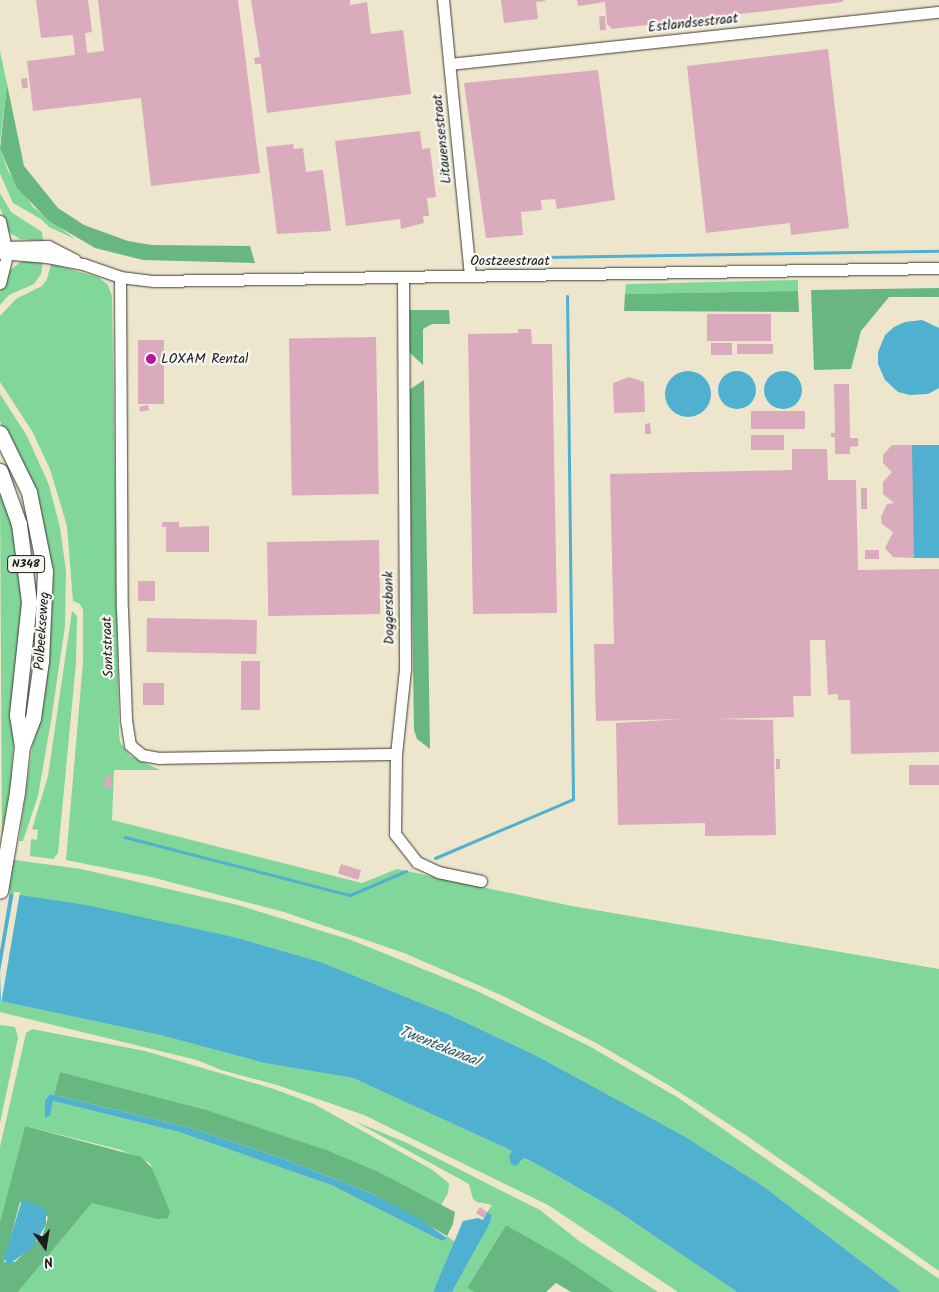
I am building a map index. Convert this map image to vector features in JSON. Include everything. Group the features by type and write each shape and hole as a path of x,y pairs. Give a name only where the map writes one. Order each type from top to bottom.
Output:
{"main road":[{"name":"Polbeekseweg","path":"0,433 29,492 45,572 41,661 33,718 22,746 0,890"},
{"name":"Polbeekseweg","path":"0,471 19,524 27,575 29,602 17,715 22,746"}],"street":[{"name":"Litauensestraat","path":"443,0 470,276"},
{"name":"Estlandsestraat","path":"450,64 939,12"},
{"path":"0,221 3,250 0,283"},
{"name":"Oostzeestraat","path":"3,250 83,264 120,277 154,280 403,278 939,268"},
{"name":"Sontstraat","path":"120,277 122,608 126,720 130,745 142,755 159,758 396,754"},
{"name":"Doggersbank","path":"403,278 405,669 396,754 395,834 400,843 417,862 438,872 481,881"}],"green space":[{"path":"0,51 7,84 0,142"},
{"path":"7,84 24,166 58,208 84,225 128,241 152,245 250,246 255,263 143,260 95,248 49,221 17,188 0,149"},
{"path":"0,149 8,171 33,207 75,239 49,227 41,219 13,203 0,174"},
{"path":"0,193 11,212 42,232 43,241 20,239 10,233 0,208"},
{"path":"22,261 43,261 41,274 34,284 9,295 0,305 0,289 10,270"},
{"path":"51,264 98,277 108,285 112,296 119,733 120,742 130,756 160,770 114,770 112,820 362,883 397,869 572,906 939,969 939,1271 747,1136 670,1086 598,1044 501,995 404,953 284,912 151,877 66,860 83,662 83,610 80,604 73,601 67,526 50,469 32,431 0,382 0,316 16,299 42,286 47,279"},
{"path":"798,280 798,291 625,294 626,284"},
{"path":"939,288 939,297 889,297 861,331 851,369 814,370 811,290"},
{"path":"798,291 799,312 624,311 625,294"},
{"path":"408,310 449,310 450,324 432,324 423,329 423,365 408,351"},
{"path":"424,380 430,749 417,739 414,730 409,390"},
{"path":"0,394 27,436 49,485 60,528 66,571 65,626 51,721 38,796 23,841 19,841 36,721 50,558 35,491 0,421"},
{"path":"0,487 15,535 22,606 11,781 2,838"},
{"path":"72,611 77,616 76,663 58,853 53,859 30,856 31,839 37,840 38,830 32,829 48,776"},
{"path":"0,858 81,869 238,905 351,940 475,990 589,1046 677,1097 939,1279 939,1292 901,1292 763,1186 684,1136 535,1055 450,1015 321,962 238,938 0,892"},
{"path":"0,1001 160,1035 264,1063 353,1078 512,1151 520,1163 523,1158 542,1167 613,1208 737,1292 678,1292 548,1205 364,1115 277,1085 221,1070 197,1060 0,1012"},
{"path":"0,1025 15,1027 18,1038 0,1123"},
{"path":"32,1029 145,1051 274,1089 314,1104 431,1169 449,1183 448,1193 441,1205 377,1171 327,1150 207,1110 60,1072 54,1095 50,1094 50,1115 53,1101 179,1132 331,1185 442,1241 447,1236 455,1242 433,1292 18,1292 92,1203 159,1188 150,1163 121,1150 25,1126 0,1222 0,1147 26,1033"},
{"path":"60,1072 207,1110 327,1150 377,1171 455,1212 453,1224 447,1236 373,1194 284,1159 190,1128 54,1095"},
{"path":"354,1121 405,1142 540,1210 579,1241 658,1292 614,1292 506,1225 467,1288 474,1292 452,1292 490,1223 492,1215 487,1212 492,1205 477,1202 473,1199 469,1184"},
{"path":"25,1126 141,1157 152,1168 170,1212 168,1218 158,1219 92,1203 18,1292 0,1292 0,1222","holes":["20,1202 48,1217 42,1236 15,1262 4,1262"]},
{"path":"506,1225 567,1260 614,1292 571,1292 556,1283 546,1292 474,1292 467,1288"}],"water":[{"path":"922,320 939,328 939,388 928,394 910,395 898,392 885,380 878,364 878,352 885,335 894,327 905,322"},
{"path":"684,371 692,371 701,375 707,381 711,394 707,407 701,413 692,417 684,417 675,413 669,407 665,398 665,390 669,381 675,375"},
{"path":"737,371 750,377 756,390 750,403 737,409 724,403 718,390 724,377"},
{"path":"783,371 796,377 802,390 796,403 783,409 770,403 764,390 770,377"},
{"path":"912,445 939,445 939,558 912,558"},
{"name":"Twentekanaal","path":"0,892 86,905 238,938 321,962 450,1015 535,1055 684,1136 763,1186 901,1292 737,1292 613,1208 542,1167 524,1158 516,1166 511,1164 509,1156 512,1151 353,1078 264,1063 160,1035 0,1001"},
{"path":"50,1094 190,1128 284,1159 373,1194 418,1218 447,1238 442,1241 331,1185 179,1132 53,1101 50,1116 45,1117 45,1101"},
{"path":"22,1200 46,1208 46,1225 32,1248 8,1265 4,1258"},
{"path":"487,1212 492,1215 490,1223 452,1292 433,1292 463,1221 478,1218 483,1220"}],"pier":[{"path":"0,889 10,891 0,951"},
{"path":"14,892 20,892 1,1004 0,972"}],"building":[{"path":"36,0 88,0 92,32 85,33 87,53 104,51 98,0 238,0 260,173 151,186 141,98 33,111 27,61 75,55 73,35 41,38"},
{"path":"251,0 350,0 350,5 367,2 371,34 403,30 411,94 267,113 261,64 255,64 254,58 260,57"},
{"path":"501,0 545,1 536,2 538,19 504,23"},
{"path":"577,0 843,0 843,2 612,29 607,24 605,2 578,6"},
{"path":"599,16 605,16 606,30 600,30"},
{"path":"828,49 849,228 791,235 790,223 706,233 687,66"},
{"path":"598,70 615,200 557,209 555,199 541,200 542,210 521,212 523,235 486,238 464,83"},
{"path":"27,78 28,88 22,89 21,79"},
{"path":"420,131 422,149 430,148 436,197 427,198 429,216 423,216 424,223 401,229 400,219 346,226 335,141"},
{"path":"293,144 294,149 303,148 306,172 323,170 331,231 277,234 266,147"},
{"path":"707,314 771,314 771,341 707,341"},
{"path":"518,329 531,329 532,344 552,344 557,613 473,614 468,334 518,333"},
{"path":"376,337 379,494 292,495 289,339"},
{"path":"138,340 164,340 164,404 138,404"},
{"path":"711,343 732,343 732,355 711,355"},
{"path":"737,344 773,344 773,354 737,354"},
{"path":"629,377 644,382 645,412 614,413 613,383"},
{"path":"834,384 849,384 850,438 858,438 858,446 850,447 850,454 835,454 835,437 831,437 831,433 835,433"},
{"path":"148,405 149,410 140,412 139,407"},
{"path":"751,411 805,411 805,429 751,429"},
{"path":"650,423 651,434 645,434 645,424"},
{"path":"751,435 784,435 784,450 751,450"},
{"path":"892,445 912,445 914,558 893,557 885,548 893,532 882,524 881,517 887,504 894,503 883,494 883,482 892,472 883,463 883,455"},
{"path":"792,449 827,449 828,480 856,480 858,570 939,569 939,752 851,754 850,700 838,700 838,694 828,695 825,640 810,640 811,696 793,696 794,717 714,719 773,720 776,835 705,836 705,823 618,825 616,723 684,719 596,721 594,644 614,644 610,474 792,470"},
{"path":"861,488 867,488 867,509 861,509"},
{"path":"162,522 179,522 179,527 209,526 209,552 166,552 166,527 162,527"},
{"path":"379,540 380,614 268,616 267,542"},
{"path":"865,550 879,550 879,559 865,559"},
{"path":"138,581 155,581 155,601 138,601"},
{"path":"147,618 257,620 256,654 146,652"},
{"path":"241,661 260,661 260,710 241,710"},
{"path":"143,683 164,683 164,705 143,705"},
{"path":"776,759 780,759 780,769 776,769"},
{"path":"909,765 939,765 939,785 909,785"},
{"path":"105,775 111,776 111,787 104,787"},
{"path":"341,864 361,870 358,880 338,874"},
{"path":"480,1207 487,1212 484,1218 476,1213"}],"waterway":[{"path":"545,257 939,251"},
{"path":"435,858 573,799 567,296"},
{"path":"125,837 350,895 406,871"}],"place":[{"name":"LOXAM Rental","path":"151,359"}]}
